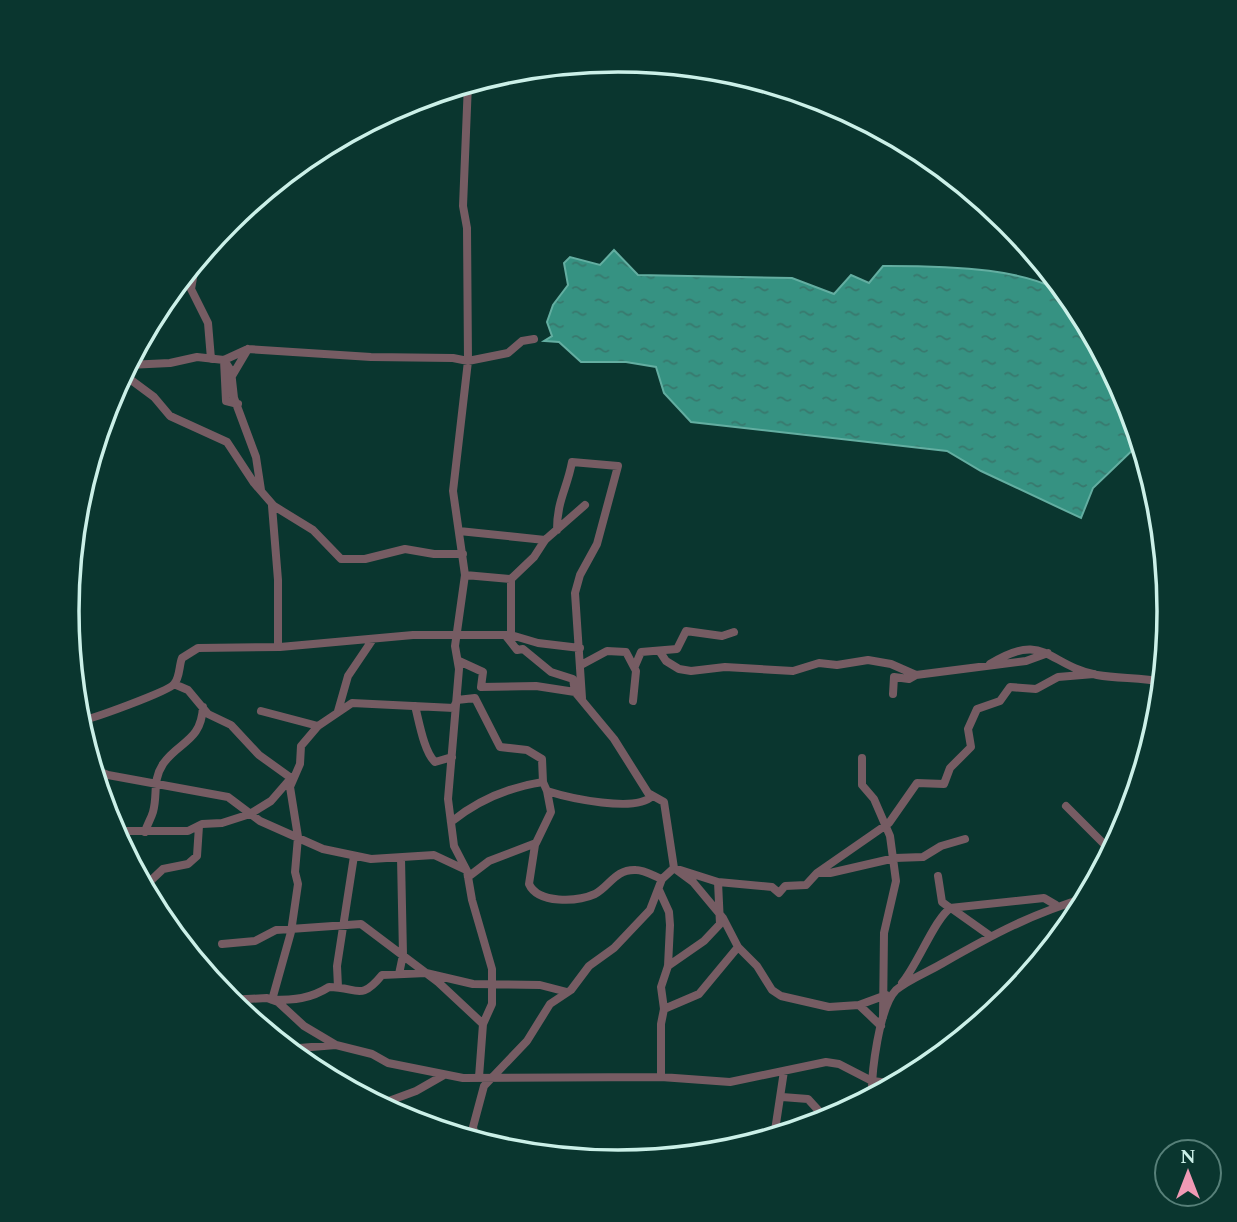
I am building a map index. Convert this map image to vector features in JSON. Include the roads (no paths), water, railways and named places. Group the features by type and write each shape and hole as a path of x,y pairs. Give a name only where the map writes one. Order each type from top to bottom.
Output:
{"street":[{"path":"468,93 463,206 467,228 468,361 453,491 465,575 455,646 459,661 448,799 454,846 468,874 492,969 492,1004 483,1024 479,1077"},
{"path":"192,281 191,289 208,323 211,359"},
{"path":"139,364 224,360 247,349 371,357 453,358 468,361 508,353 522,341 534,339"},
{"path":"232,376 247,349"},
{"path":"224,360 232,376 234,398 256,457 262,492"},
{"path":"224,360 226,401 238,404"},
{"path":"131,380 154,397 170,416 227,442 274,506 318,534 341,559 365,559 405,549 434,554 463,554"},
{"path":"557,530 557,506 569,481 572,462 618,466 597,544 580,575 575,593 581,665 578,695"},
{"path":"585,505 545,540 510,579 508,635 517,650 523,649 551,672 573,679 578,695 652,796 664,802 674,868 693,882 720,915 738,947 757,966 772,990 781,996 829,1007 859,1005 895,991 989,935 1056,905 1074,901"},
{"path":"272,506 278,580 278,647"},
{"path":"459,531 545,540"},
{"path":"465,575 510,579"},
{"path":"633,701 637,685 635,666 640,660 640,653 677,649 685,631 696,630 722,636 734,632"},
{"path":"174,684 182,658 198,648 278,647 413,635 508,635 538,643 580,648"},
{"path":"338,711 348,676 373,639"},
{"path":"990,664 1022,648 1048,653 1094,674"},
{"path":"581,665 607,651 618,650 626,652 629,662 635,666"},
{"path":"660,652 666,661 679,670 725,667 793,671 819,663 837,666 868,660 891,664 916,675"},
{"path":"894,694 894,677 909,679 916,675 1026,661 1048,653"},
{"path":"459,661 483,672 481,687 536,686 578,695"},
{"path":"674,868 718,882 772,887 779,892 785,886 806,885 817,873 886,825 917,783 944,784 950,768 971,747 968,729 977,709 1000,701 1010,687 1036,689 1058,677 1094,674 1153,680"},
{"path":"91,719 174,684 188,690 208,714 231,725 251,747 291,778 298,837 295,872 298,884 272,1000"},
{"path":"454,709 457,700 475,698 500,747 527,750 542,759 542,782 548,791 551,812 535,845 529,884 536,893 560,899 592,895 613,876 635,869 662,879"},
{"path":"127,831 188,831 199,825 250,814 271,801 291,778 300,764 300,746 318,726 338,711 355,703 454,709"},
{"path":"415,706 416,724 424,732 428,755 435,762 452,757"},
{"path":"145,832 153,814 154,783 165,761 196,732 202,720 203,707"},
{"path":"261,711 318,726"},
{"path":"862,758 862,785 874,799 886,825 896,881 884,933 882,1023 872,1087"},
{"path":"105,774 228,797 250,814 323,849 341,850 354,856 401,858 434,855 468,874"},
{"path":"451,822 482,801 522,785 542,782"},
{"path":"548,791 612,803 642,803 652,796"},
{"path":"1066,806 1104,844"},
{"path":"151,881 163,869 188,864 197,856 199,825"},
{"path":"817,873 830,873 892,859 923,857 941,846 965,839"},
{"path":"468,874 489,861 535,845"},
{"path":"338,987 343,924 354,856"},
{"path":"399,974 403,955 401,858"},
{"path":"475,1131 474,1122 483,1089 527,1041 550,1004 567,992 589,966 614,948 650,910 662,879 674,868"},
{"path":"938,876 942,902 989,935"},
{"path":"668,966 704,941 720,924 716,900 718,882"},
{"path":"659,890 669,912 668,966 662,987 664,1009 660,1024 662,1077"},
{"path":"882,1023 895,991 907,978 943,912 951,908 1044,898 1056,905"},
{"path":"222,944 255,942 276,930 361,924 426,973 483,1024"},
{"path":"664,1009 699,994 738,947"},
{"path":"246,1000 299,1000 316,995 329,987 360,993 370,990 382,975 426,973 450,981 528,987 540,985 567,992"},
{"path":"272,1000 284,1006 313,1033 336,1045 372,1054 388,1063 444,1075 491,1079 662,1077 730,1082 833,1062 872,1081 881,1082"},
{"path":"859,1005 882,1023"},
{"path":"303,1048 336,1045"},
{"path":"776,1127 784,1070"},
{"path":"391,1100 416,1091 444,1075"},
{"path":"782,1097 808,1099 819,1111"}],"water":[{"path":"614,250 638,275 792,278 834,294 851,275 869,283 883,266 986,270 1040,282 1048,286 1086,341 1117,405 1133,450 1093,488 1081,518 981,471 947,451 691,422 664,393 656,367 626,362 581,362 559,342 544,341 552,336 547,322 553,305 568,285 564,263 570,257 600,265"}]}
